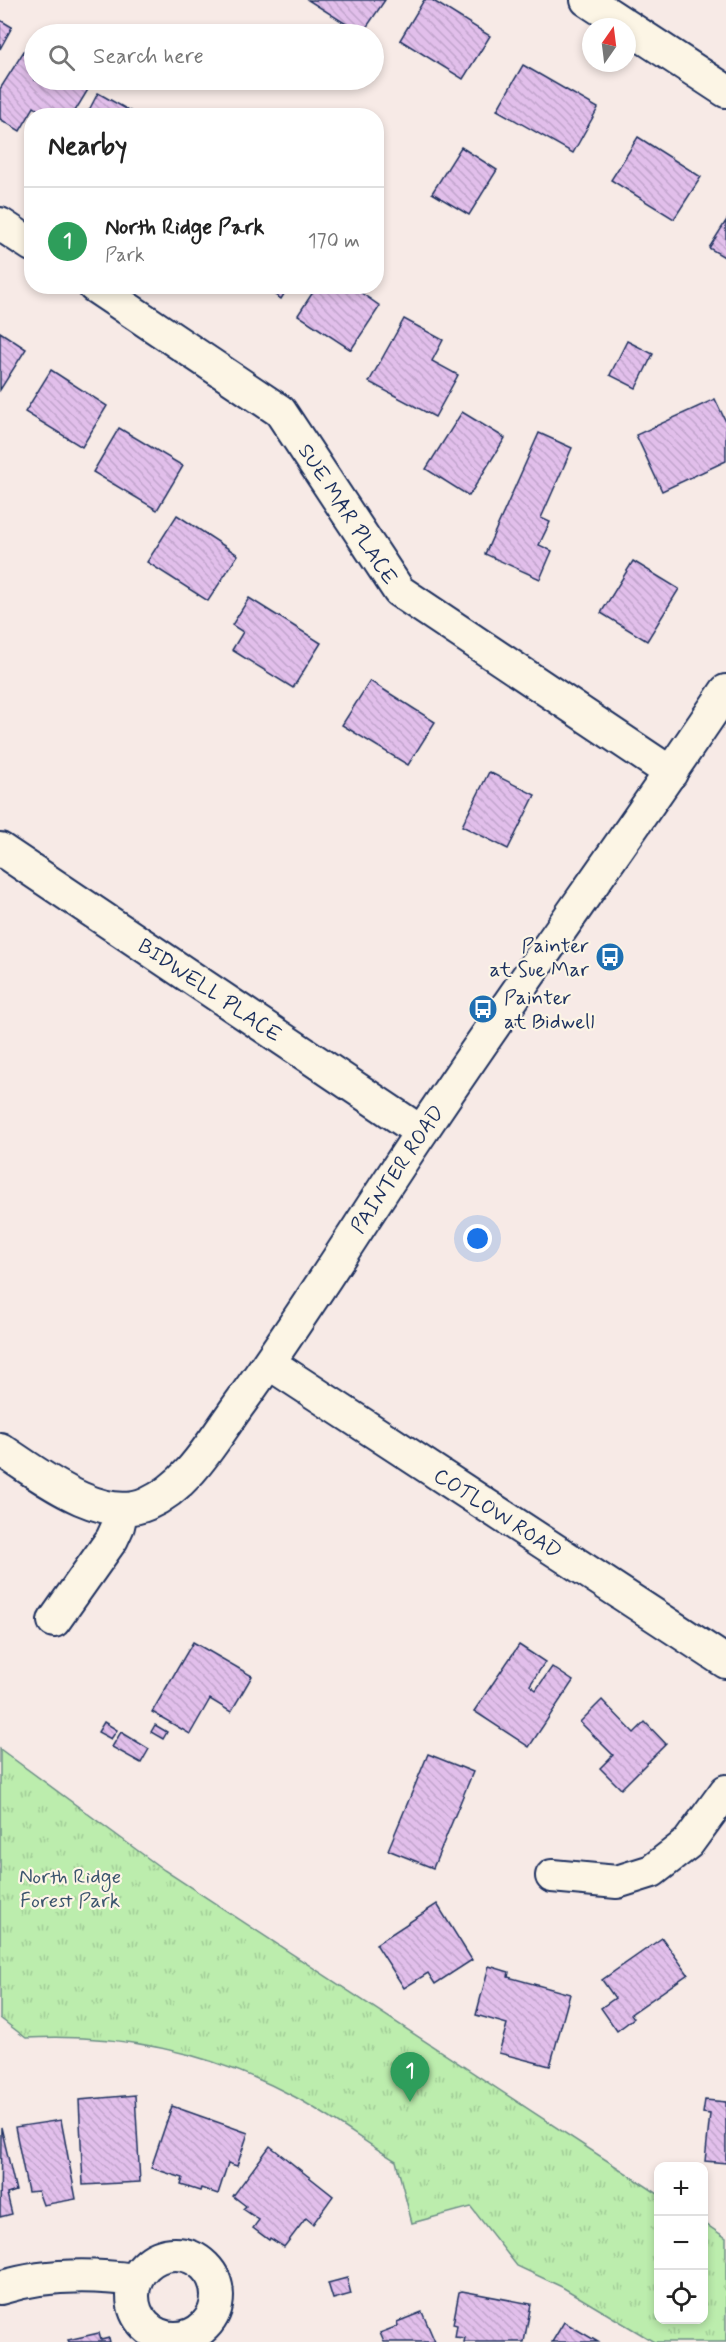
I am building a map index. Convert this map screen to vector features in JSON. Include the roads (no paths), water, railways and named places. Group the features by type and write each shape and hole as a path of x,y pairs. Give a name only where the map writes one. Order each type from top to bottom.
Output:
{"street":[{"path":"587,0 726,91"},
{"path":"0,224 24,240"},
{"name":"SUE MAR PLACE","path":"106,294 280,411 399,591 671,773"},
{"name":"PAINTER ROAD","path":"122,1509 145,1505 170,1491 188,1475 269,1363 421,1132 726,691"},
{"name":"BIDWELL PLACE","path":"0,849 421,1132"},
{"name":"COTLOW ROAD","path":"269,1363 726,1662"},
{"path":"0,1449 87,1502 122,1509 112,1539 54,1621"},
{"path":"552,1876 616,1882 652,1871 688,1843 726,1791"},
{"path":"0,2288 60,2276 98,2275 135,2280"}],"place":[{"name":"Painter at Sue Mar","path":"610,957"},
{"name":"Painter at Bidwell","path":"483,1009"},
{"name":"North Ridge Park","path":"410,2102"}],"park label":[{"name":"North Ridge Forest Park","path":"70,1888"}]}
